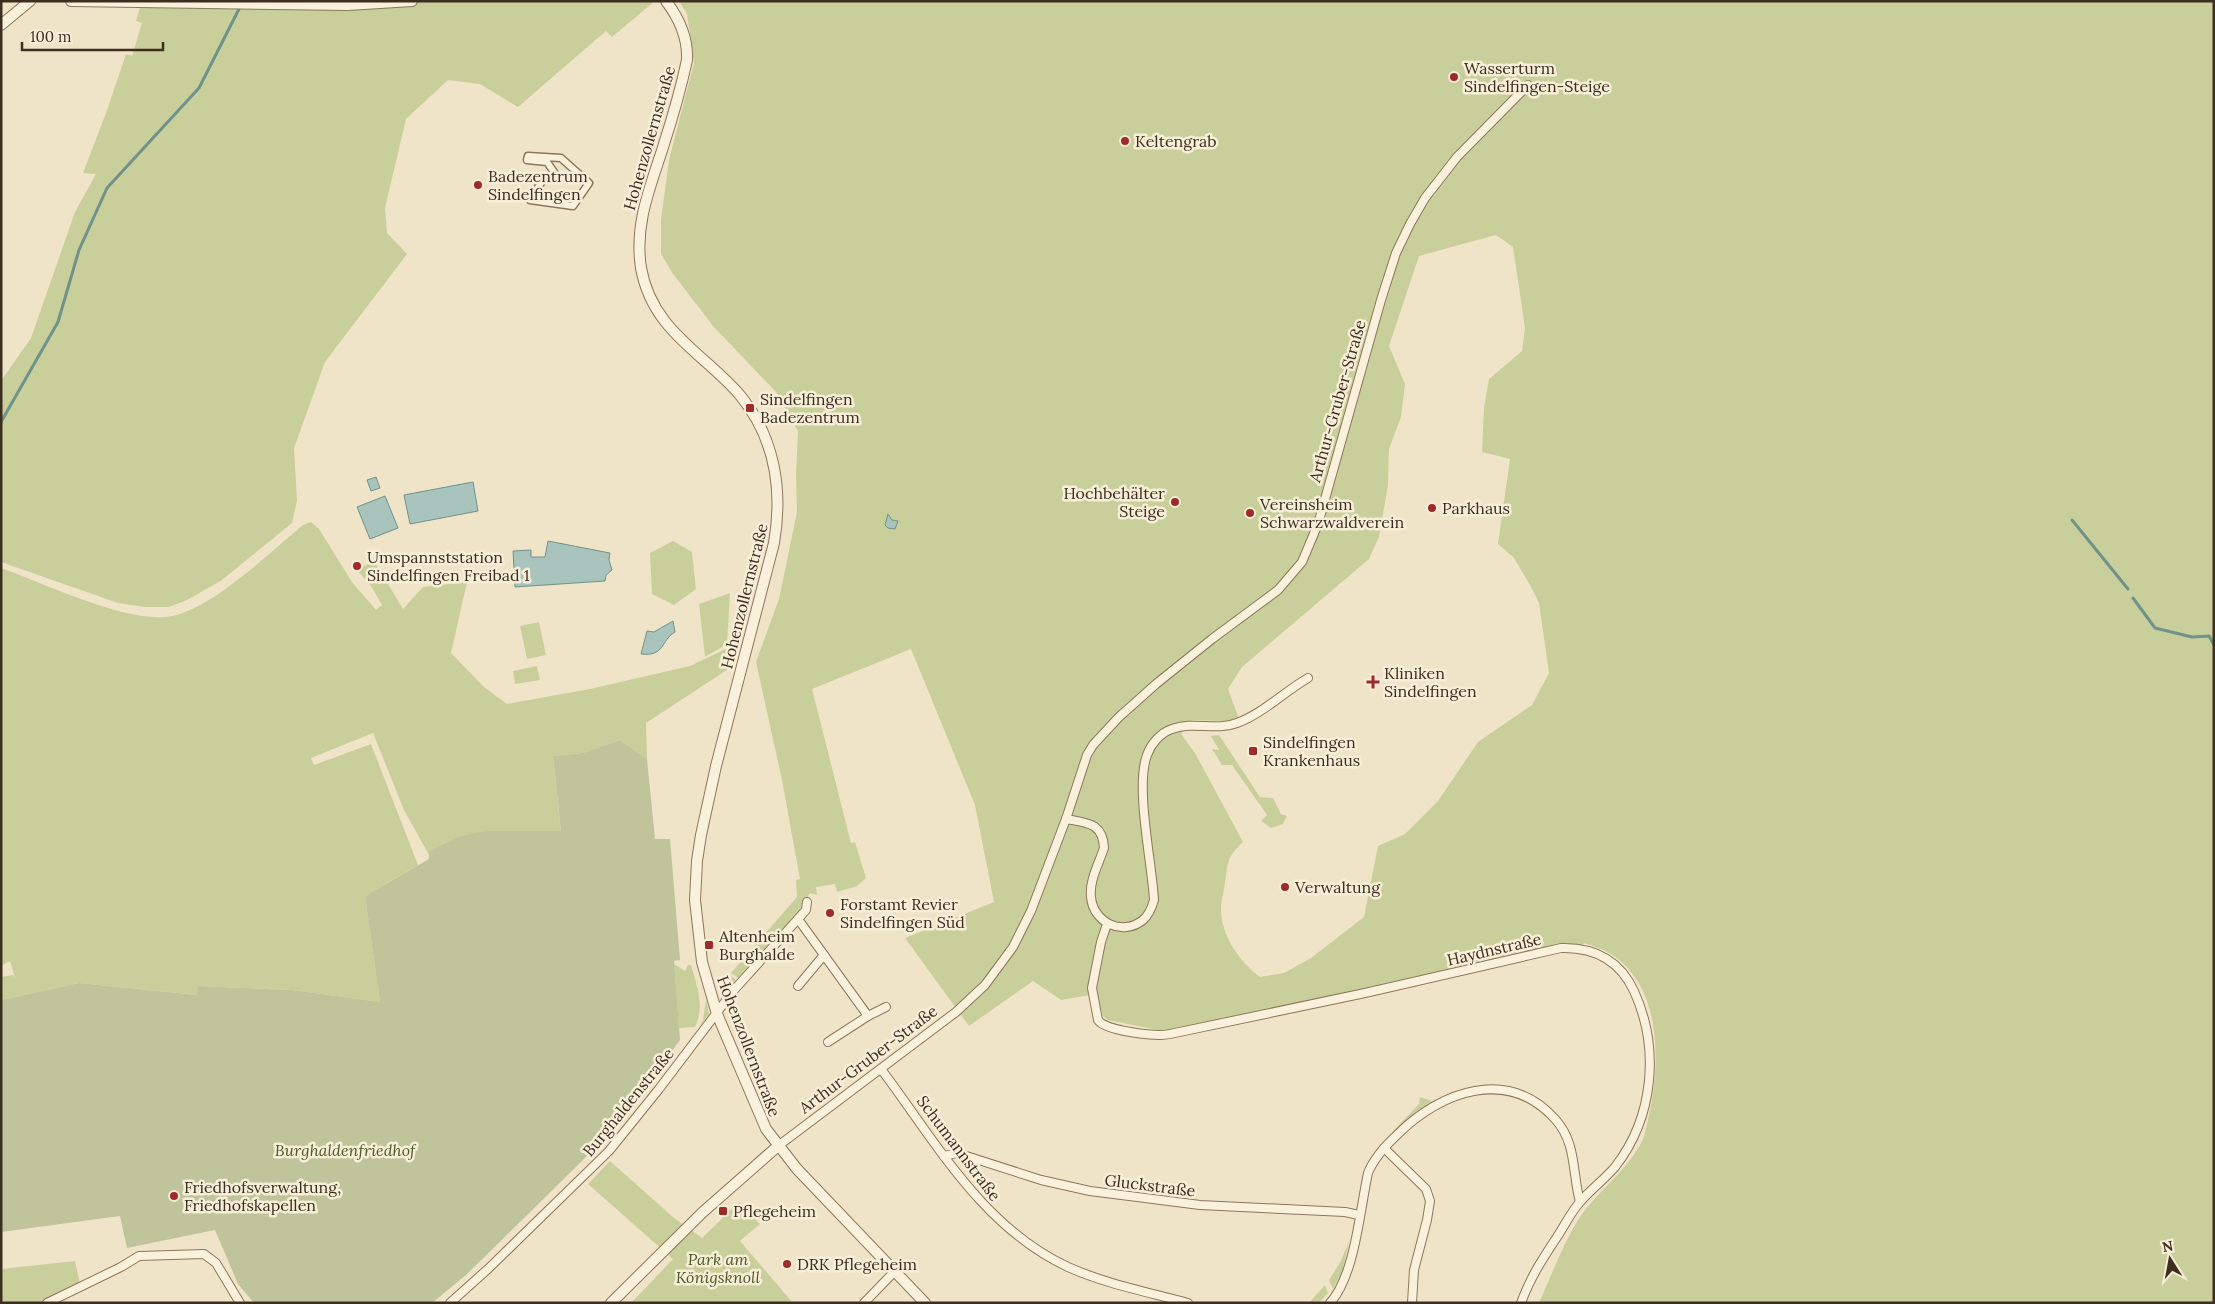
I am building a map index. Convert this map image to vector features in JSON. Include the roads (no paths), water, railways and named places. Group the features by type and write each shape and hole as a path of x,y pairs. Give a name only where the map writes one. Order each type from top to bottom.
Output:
{"street":[{"path":"1,25 30,1"},
{"path":"71,1 365,5 412,1"},
{"name":"Hohenzollernstraße","path":"666,1 682,28 687,60 664,144 642,212 639,243 643,278 649,294 668,327 694,354 738,394 750,408 763,433 773,460 779,494 778,520 774,543 716,766 697,860 696,900 702,962 717,1014 766,1129 778,1146 925,1303"},
{"name":"Arthur-Gruber-Straße","path":"611,1303 697,1217 758,1161 956,1012 985,985 1000,965 1031,912 1066,819 1086,755 1102,734 1156,684 1278,590 1302,562 1318,524 1387,281 1396,254 1410,224 1425,198 1457,157 1528,85"},
{"path":"528,156 561,158 589,183 573,206 530,200 544,178 550,179 554,172 547,162 527,160 528,156"},
{"path":"1066,819 1088,823 1101,832 1104,848 1090,894 1095,912 1107,924 1119,927 1137,924 1148,916 1154,900 1143,785 1146,756 1153,743 1170,729 1181,726 1230,725 1243,721 1308,678"},
{"name":"Burghaldenstraße","path":"450,1303 489,1268 609,1151 734,990 806,910 807,902"},
{"path":"798,919 868,1016"},
{"name":"Haydnstraße","path":"1107,924 1101,942 1092,988 1098,1020 1105,1026 1154,1036 1365,993 1561,948 1594,952 1624,972 1636,994 1650,1043 1651,1066 1642,1115 1636,1132 1615,1166 1580,1202 1544,1255 1521,1303"},
{"path":"798,986 824,955"},
{"path":"828,1042 868,1016 886,1007"},
{"name":"Schumannstraße","path":"881,1069 944,1156 987,1210 1016,1236 1044,1254 1090,1276 1188,1303"},
{"path":"1332,1302 1343,1283 1350,1263 1370,1166 1384,1148 1416,1117 1440,1102 1466,1092 1484,1089 1503,1089 1523,1095 1542,1107 1555,1119 1571,1147 1580,1202"},
{"path":"1384,1148 1426,1189 1430,1201 1414,1270 1412,1303"},
{"name":"Gluckstraße","path":"944,1156 956,1153 1041,1180 1090,1191 1155,1201 1251,1209 1345,1212 1359,1215"},
{"path":"47,1303 121,1267 139,1256 204,1254 216,1264 239,1302"},
{"path":"864,1303 895,1271"}],"water":[{"path":"376,477 380,488 371,491 367,480"},
{"path":"473,482 478,511 410,524 404,495"},
{"path":"385,496 398,528 370,539 357,507"},
{"path":"888,514 892,520 898,521 895,529 888,528 885,525"},
{"path":"548,541 610,553 609,560 612,570 606,575 605,581 515,587 513,551 531,550 531,557 545,557"},
{"path":"673,621 675,632 662,647 654,653 641,654 647,631 654,632"}],"waterway":[{"path":"1,422 58,322 79,250 107,188 199,88 240,7"},
{"path":"2072,520 2128,589"},
{"path":"2133,598 2155,628 2192,637 2209,636 2214,645"}],"place":[{"name":"Wasserturm Sindelfingen-Steige","path":"1454,77"},
{"name":"Keltengrab","path":"1125,141"},
{"name":"Badezentrum Sindelfingen","path":"478,185"},
{"name":"Sindelfingen Badezentrum","path":"750,408"},
{"name":"Hochbehälter Steige","path":"1175,502"},
{"name":"Parkhaus","path":"1432,508"},
{"name":"Vereinsheim Schwarzwaldverein","path":"1250,513"},
{"name":"Umspannststation Sindelfingen Freibad 1","path":"357,566"},
{"name":"Kliniken Sindelfingen","path":"1373,682"},
{"name":"Sindelfingen Krankenhaus","path":"1253,751"},
{"name":"Verwaltung","path":"1285,887"},
{"name":"Forstamt Revier Sindelfingen Süd","path":"830,913"},
{"name":"Altenheim Burghalde","path":"709,945"},
{"name":"Friedhofsverwaltung, Friedhofskapellen","path":"174,1196"},
{"name":"Pflegeheim","path":"723,1211"},
{"name":"DRK Pflegeheim","path":"787,1264"}],"park label":[{"name":"Burghaldenfriedhof","path":"345,1150"},
{"name":"Park am Königsknoll","path":"718,1268"}]}
